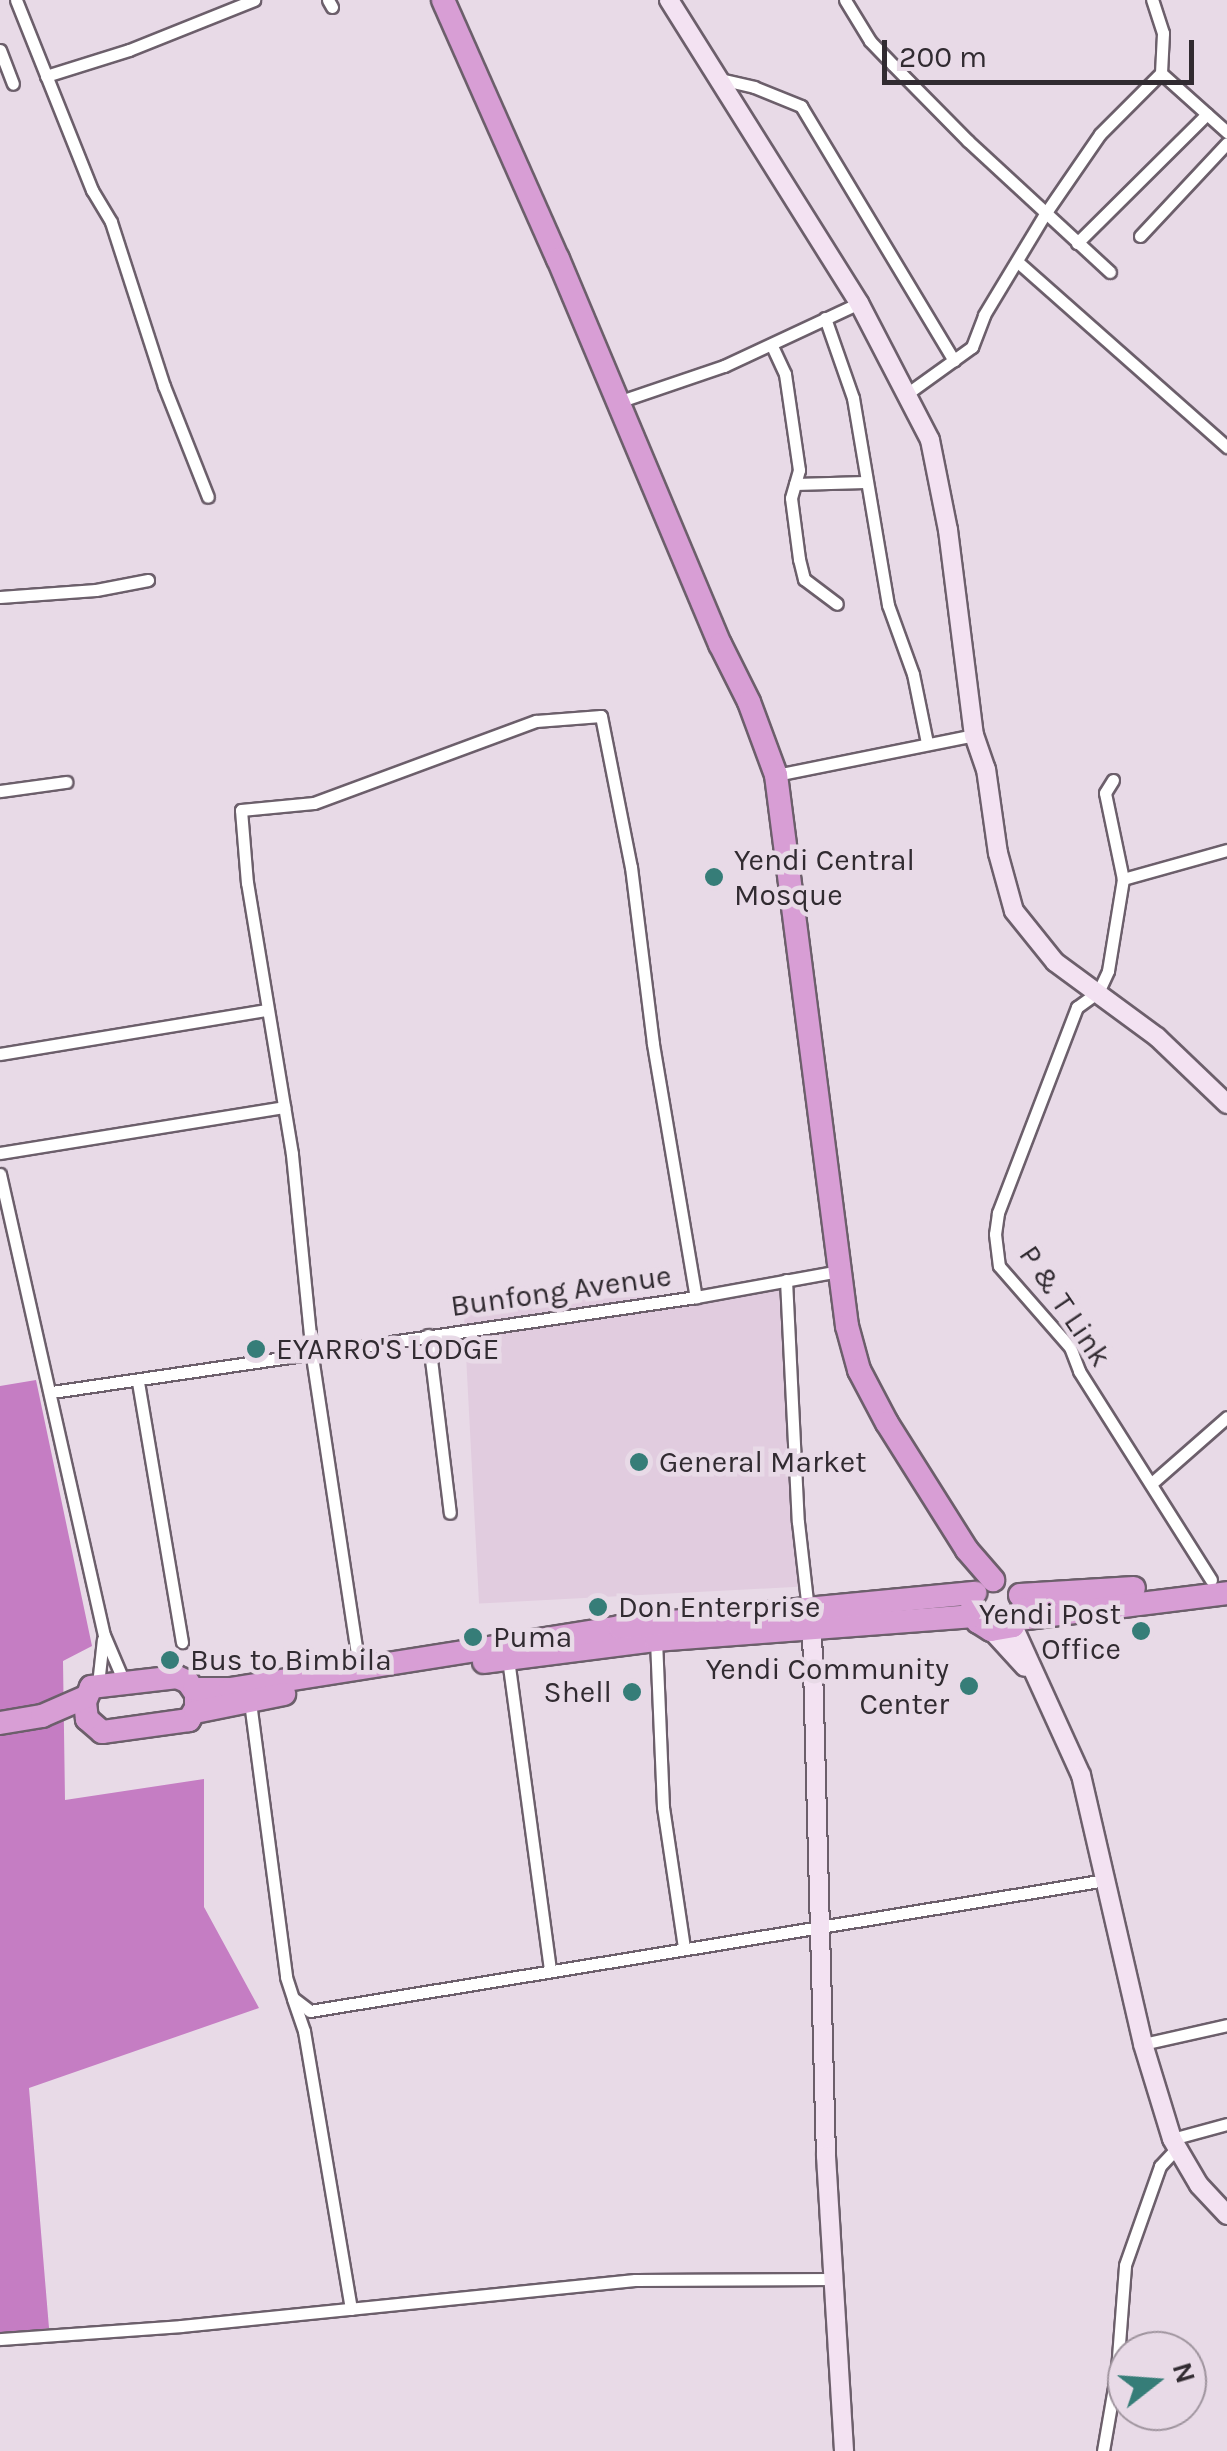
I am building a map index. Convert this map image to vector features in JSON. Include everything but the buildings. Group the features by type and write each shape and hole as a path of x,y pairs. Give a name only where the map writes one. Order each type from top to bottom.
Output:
{"highway":[{"path":"443,0 749,702 776,775 826,1137 839,1272 860,1370 967,1550 995,1606"},
{"path":"42,1716 90,1724 102,1732 182,1723 194,1701 230,1690 620,1627 810,1620 1222,1584"},
{"path":"194,1701 250,1702 316,1687 810,1620"},
{"path":"0,1723 42,1716 92,1691 124,1682 177,1678 194,1701"},
{"path":"90,1724 92,1691"}],"main road":[{"path":"669,0 859,303 930,440 948,530 974,735 986,769 998,853 1014,911 1055,962 1178,1056 1227,1104"},
{"path":"995,1606 1082,1774 1143,2044 1174,2144 1227,2216"},
{"path":"810,1620 832,2278 844,2451"}],"street":[{"path":"16,0 92,190 111,222 164,386 208,496"},
{"path":"46,76 128,50 254,0"},
{"path":"845,0 870,41 1045,214 1110,272"},
{"path":"908,393 972,347 984,316 1045,214 1100,134 1161,74 1163,33 1152,0"},
{"path":"0,50 13,84"},
{"path":"1161,74 1227,132"},
{"path":"720,79 754,86 801,106 954,361"},
{"path":"1077,242 1206,114"},
{"path":"1140,236 1227,143"},
{"path":"1018,262 1227,446"},
{"path":"616,403 772,346 859,303"},
{"path":"825,318 853,398 888,606 912,674 927,743"},
{"path":"772,346 785,374 799,470 794,530 804,579 838,604"},
{"path":"795,484 865,482"},
{"path":"0,597 96,590 148,580"},
{"path":"358,1668 312,1355 298,1196 247,884 241,810 314,803 536,720 602,716 631,867 653,1044 696,1297"},
{"path":"776,775 974,735"},
{"path":"1098,992 1108,971 1122,879 1105,793 1113,780"},
{"path":"0,791 66,782"},
{"path":"1122,879 1227,850"},
{"name":"P & T Link","path":"1098,992 1076,1006 998,1212 994,1234 999,1266 1070,1347 1080,1371 1222,1584"},
{"path":"0,1054 267,1010"},
{"path":"0,1152 284,1107"},
{"path":"0,1174 104,1635 124,1682"},
{"name":"Bunfong Avenue","path":"52,1392 696,1297 839,1272"},
{"path":"786,1280 797,1504 810,1620"},
{"path":"428,1336 450,1512"},
{"path":"138,1382 182,1642"},
{"path":"1152,1482 1227,1417"},
{"path":"92,1691 104,1635"},
{"path":"656,1640 662,1808 684,1947"},
{"path":"508,1659 550,1969"},
{"path":"250,1702 286,1977 304,2031 351,2309"},
{"path":"293,1998 310,2011 684,1947 823,1930 1106,1880"},
{"path":"1143,2044 1227,2025"},
{"path":"1104,2451 1117,2370 1125,2265 1160,2166 1174,2144 1227,2124"},
{"path":"0,2339 666,2278 832,2278"}],"shaded area":[{"name":"General Market","path":"787,1289 803,1587 479,1604 463,1306"},
{"path":"36,1380 92,1646 63,1661 65,1800 204,1779 204,1907 259,2008 29,2088 49,2328 0,2337 0,1386"}],"place":[{"name":"Yendi Central Mosque","path":"714,877"},
{"name":"EYARRO'S LODGE","path":"256,1349"},
{"name":"General Market","path":"639,1462"},
{"name":"Don Enterprise","path":"598,1607"},
{"name":"Yendi Post Office","path":"1141,1631"},
{"name":"Puma","path":"473,1637"},
{"name":"Bus to Bimbila","path":"170,1660"},
{"name":"Yendi Community Center","path":"969,1686"},
{"name":"Shell","path":"632,1692"}]}
